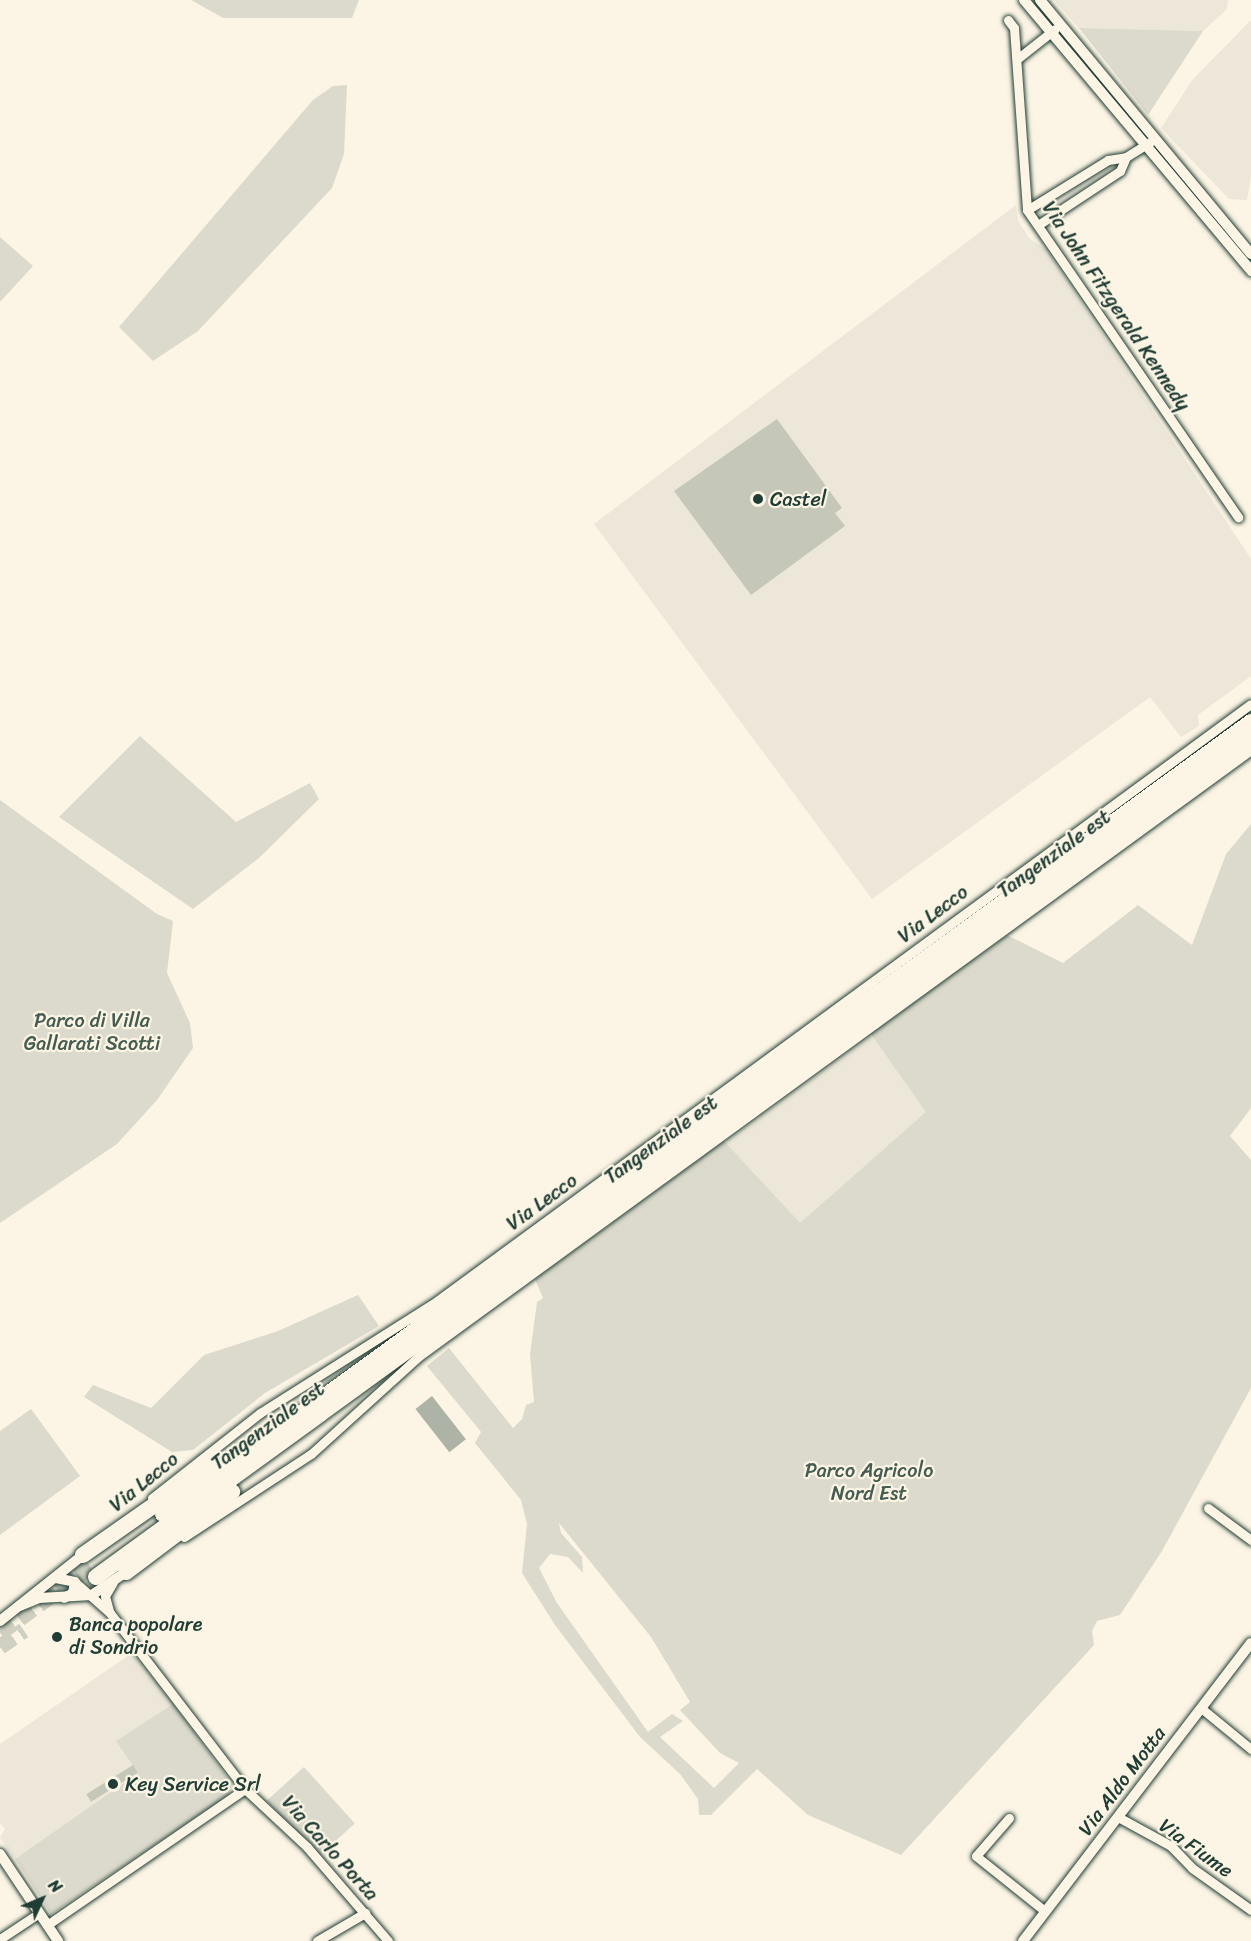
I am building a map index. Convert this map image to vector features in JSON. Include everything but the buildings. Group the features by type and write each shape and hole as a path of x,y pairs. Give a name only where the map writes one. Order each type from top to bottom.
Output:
{"highway":[{"name":"Tangenziale est","path":"359,1379 1251,722"},
{"name":"Tangenziale est","path":"92,1565 359,1379 1251,737"},
{"path":"92,1565 288,1411 359,1379"},
{"path":"121,1576 317,1428 359,1379"}],"street":[{"path":"1024,0 1056,28 1155,139 1251,254"},
{"path":"1040,0 1056,28 1145,147 1251,271"},
{"name":"Via John Fitzgerald Kennedy","path":"1008,20 1014,28 1028,210 1238,517"},
{"path":"1017,59 1056,28"},
{"path":"1028,210 1108,160 1126,157 1155,139"},
{"path":"1038,225 1120,171 1126,157"},
{"name":"Via Lecco","path":"0,1621 56,1578 92,1565 260,1413 438,1301 1251,704"},
{"name":"Via Lecco","path":"20,1606 39,1598 77,1599 92,1595 311,1454 418,1356 1251,750"},
{"path":"1208,1508 1251,1540"},
{"path":"110,1613 105,1596 121,1576"},
{"path":"56,1578 75,1582 74,1593 62,1597 55,1592 56,1578"},
{"name":"Via Carlo Porta","path":"75,1582 110,1613 245,1789 262,1800 388,1941"},
{"name":"Via Carlo Porta","path":"77,1599 110,1613"},
{"name":"Via Aldo Motta","path":"1023,1941 1251,1643"},
{"path":"1201,1708 1251,1749"},
{"path":"47,1925 245,1789"},
{"name":"Via Fiume","path":"1118,1817 1171,1846 1192,1868 1251,1909"},
{"path":"1009,1818 976,1856 1046,1911"},
{"path":"0,1854 58,1941"},
{"path":"0,1939 39,1913"},
{"path":"317,1941 365,1913"}],"shaded area":[{"path":"1054,0 1228,0 1227,9 1203,31 1079,28"},
{"path":"1251,20 1251,177 1247,200 1229,199 1161,128 1193,79"},
{"path":"1016,205 1018,221 1030,239 1047,250 1251,559 1251,676 1198,715 1199,726 1181,737 1150,697 872,899 594,524"},
{"path":"870,1037 889,1037 930,1114 757,1277 662,1188"},
{"path":"432,1396 466,1439 449,1452 415,1409"},
{"path":"132,1653 173,1704 117,1741 138,1773 15,1859 0,1838 5,1829 0,1823 0,1744"}],"green space":[{"path":"191,0 359,0 352,18 223,18"},
{"path":"1079,28 1203,31 1148,115"},
{"path":"347,85 344,154 332,188 198,331 153,361 119,327 313,100 333,86"},
{"path":"0,237 33,266 0,302"},
{"path":"140,736 236,822 310,783 319,799 259,858 193,909 59,817"},
{"name":"Parco di Villa Gallarati Scotti","path":"0,800 157,914 173,921 167,973 190,1023 193,1048 157,1100 117,1144 0,1223"},
{"name":"Parco Agricolo Nord Est","path":"1251,824 1251,1108 1230,1136 1251,1160 1251,1388 1162,1551 1120,1615 1097,1621 1092,1631 1094,1645 901,1855 808,1815 757,1769 711,1815 699,1815 698,1799 680,1774 640,1737 555,1625 522,1573 527,1524 521,1500 475,1443 481,1432 427,1366 449,1348 513,1428 522,1419 526,1405 534,1402 530,1354 537,1302 543,1298 535,1279 724,1141 800,1223 926,1112 871,1034 1007,935 1063,963 1138,905 1192,945 1226,854","holes":["559,1523 651,1637 690,1702 680,1710 720,1753 739,1763 714,1788 660,1737 683,1721 672,1714 648,1732 557,1603 539,1568 550,1554 568,1557 583,1573 582,1557 561,1533"]},
{"path":"358,1295 379,1326 265,1393 193,1450 172,1452 84,1397 93,1385 151,1408 204,1355 278,1331"},
{"path":"31,1409 80,1476 0,1535 0,1431"},
{"path":"173,1704 232,1784 228,1796 51,1914 15,1859 138,1773 116,1741"},
{"path":"304,1767 355,1823 318,1857 267,1800"}],"tunnel":[{"path":"0,1633 96,1563"},
{"path":"0,1647 24,1630"}],"place":[{"name":"Castel","path":"758,499"},
{"name":"Banca popolare di Sondrio","path":"57,1637"},
{"name":"Key Service Srl","path":"113,1784"}]}
